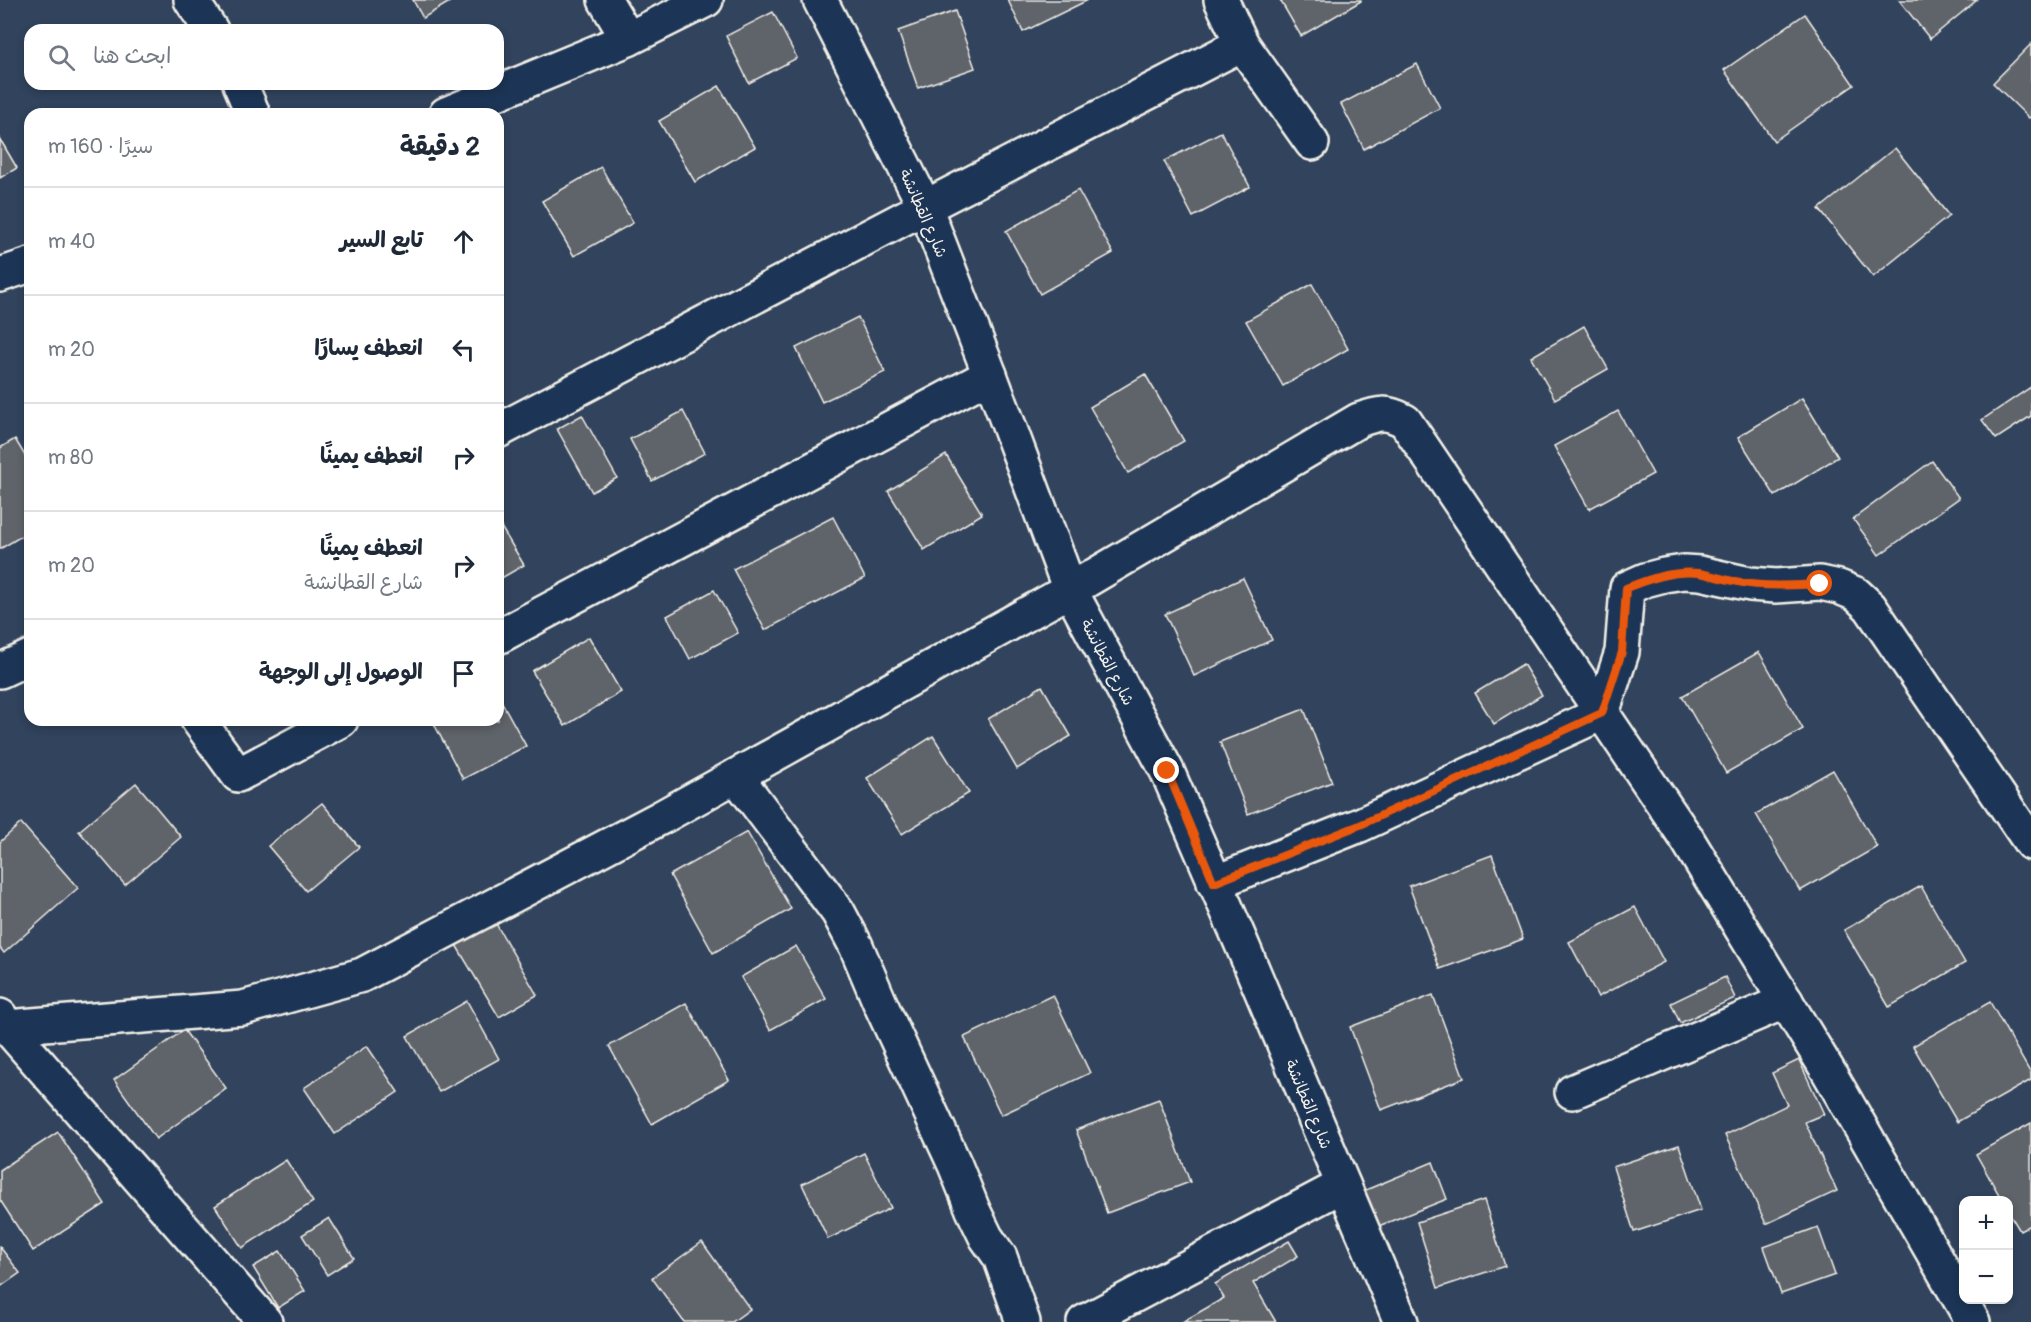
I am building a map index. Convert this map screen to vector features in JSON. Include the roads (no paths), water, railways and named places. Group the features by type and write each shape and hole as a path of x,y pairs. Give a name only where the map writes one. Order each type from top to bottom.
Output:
{"street":[{"path":"191,0 207,24"},
{"path":"605,0 628,39"},
{"path":"461,108 628,39 706,0"},
{"name":"شارع القطانشة","path":"820,0 925,207 1070,590 1167,771 1401,1322"},
{"path":"1221,0 1242,44 1312,143"},
{"path":"504,428 1242,44"},
{"path":"243,90 250,108"},
{"path":"0,275 24,267"},
{"path":"504,634 990,375"},
{"path":"4,1022 243,1008 362,975 652,823 1070,590 1359,420 1378,413 1392,414 1405,421 1687,839 1827,1069 1973,1322"},
{"path":"1214,883 1360,825 1602,713 1622,652 1626,588 1645,580 1684,572 1700,573 1750,584 1839,586 1856,594 1870,607 2031,843"},
{"path":"0,671 24,660"},
{"path":"202,726 238,775 330,726"},
{"path":"735,776 838,912 856,946 973,1210 986,1238 1000,1257 1023,1322"},
{"path":"1572,1092 1786,1001"},
{"path":"4,1022 265,1322"},
{"path":"1084,1322 1343,1185"}]}
